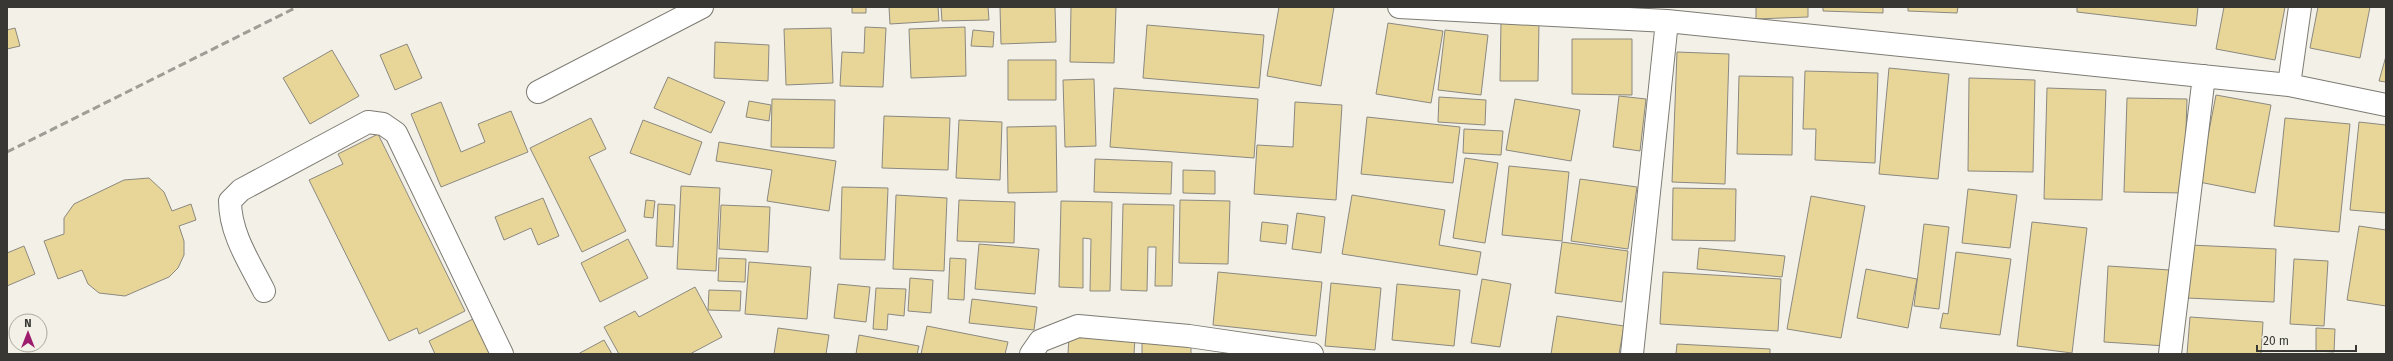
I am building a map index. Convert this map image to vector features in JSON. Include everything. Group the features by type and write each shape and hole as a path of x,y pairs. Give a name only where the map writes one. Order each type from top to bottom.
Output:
{"street":[{"path":"538,92 702,7"},
{"path":"1399,7 1667,21 2289,85 2386,105"},
{"path":"2289,85 2300,7"},
{"path":"1632,354 1667,21"},
{"path":"2170,354 2204,76"},
{"path":"264,292 235,232 230,215 230,201 241,190 368,122 383,124 396,132 502,354"},
{"path":"1031,354 1040,341 1078,326 1189,336 1312,354"}],"building":[{"path":"852,7 866,7 866,13 852,13"},
{"path":"889,7 938,7 939,21 890,24"},
{"path":"941,7 988,7 989,20 942,21"},
{"path":"1000,7 1055,7 1056,42 1001,44"},
{"path":"1071,7 1116,7 1114,63 1070,62"},
{"path":"1279,7 1334,7 1321,86 1267,76"},
{"path":"1756,7 1808,7 1808,17 1756,19"},
{"path":"1823,7 1883,7 1883,13 1823,11"},
{"path":"1908,7 1958,7 1957,13 1908,11"},
{"path":"2077,7 2198,7 2196,26 2077,12"},
{"path":"2224,7 2285,7 2275,60 2216,49"},
{"path":"2318,7 2370,7 2360,58 2310,48"},
{"path":"1501,21 1539,22 1538,81 1500,81"},
{"path":"1388,23 1443,31 1431,103 1376,94"},
{"path":"1147,25 1264,35 1259,88 1143,78"},
{"path":"865,27 886,28 883,87 840,86 842,52 864,53"},
{"path":"965,27 966,76 911,78 909,29"},
{"path":"15,28 20,46 7,49 7,30"},
{"path":"831,28 833,83 786,85 784,29"},
{"path":"973,30 994,32 993,47 971,46"},
{"path":"1445,30 1488,35 1481,95 1438,90"},
{"path":"1572,39 1632,39 1632,95 1572,94"},
{"path":"715,42 769,45 768,81 714,78"},
{"path":"407,44 422,78 395,90 380,55"},
{"path":"332,50 359,96 310,124 283,78"},
{"path":"1677,52 1729,54 1725,184 1672,182"},
{"path":"2386,56 2386,82 2379,81"},
{"path":"1008,60 1056,60 1056,100 1008,100"},
{"path":"1889,68 1949,74 1938,179 1879,174"},
{"path":"1805,71 1878,73 1875,163 1815,160 1816,129 1803,129"},
{"path":"1739,76 1793,77 1792,155 1737,154"},
{"path":"668,77 725,102 711,133 654,108"},
{"path":"1969,78 2035,80 2033,172 1968,171"},
{"path":"1094,79 1096,146 1065,147 1063,80"},
{"path":"1114,88 1258,99 1254,158 1110,147"},
{"path":"2047,88 2106,90 2102,200 2044,199"},
{"path":"2216,95 2271,105 2255,193 2199,182"},
{"path":"1619,96 1646,99 1640,151 1613,147"},
{"path":"1439,97 1486,100 1485,125 1438,122"},
{"path":"2127,98 2187,99 2184,193 2124,192"},
{"path":"772,99 835,100 834,148 771,147"},
{"path":"1515,99 1580,110 1571,161 1506,150"},
{"path":"749,101 771,105 769,121 746,117"},
{"path":"441,102 461,152 485,142 478,124 511,111 528,152 441,187 411,114"},
{"path":"1295,102 1342,105 1336,200 1254,194 1257,145 1293,147"},
{"path":"884,116 950,118 948,170 882,168"},
{"path":"1367,117 1460,127 1453,183 1361,174"},
{"path":"591,118 606,149 589,157 626,231 582,252 530,148"},
{"path":"2285,118 2350,124 2339,232 2274,226"},
{"path":"643,120 702,142 690,175 630,153"},
{"path":"959,120 1002,122 1000,180 956,178"},
{"path":"2359,122 2386,125 2386,213 2350,210"},
{"path":"1056,126 1057,192 1008,193 1007,127"},
{"path":"1464,129 1503,131 1501,155 1463,153"},
{"path":"378,134 465,311 419,334 417,328 389,341 309,180 343,164 338,154"},
{"path":"719,142 836,161 829,211 767,201 772,170 716,161"},
{"path":"1465,158 1498,163 1485,243 1453,238"},
{"path":"1095,159 1172,162 1171,194 1094,192"},
{"path":"1509,166 1569,172 1562,241 1502,235"},
{"path":"1183,170 1215,171 1215,194 1183,193"},
{"path":"149,178 164,192 172,211 191,204 196,220 179,226 184,241 184,255 178,268 169,277 125,296 99,293 88,284 82,270 58,279 44,241 64,234 64,218 74,204 124,180"},
{"path":"1580,179 1637,187 1628,249 1571,241"},
{"path":"681,186 720,188 716,271 677,269"},
{"path":"842,187 888,188 885,260 840,259"},
{"path":"1673,188 1736,189 1735,241 1672,240"},
{"path":"1968,189 2017,195 2010,248 1962,243"},
{"path":"896,195 947,198 944,271 893,269"},
{"path":"1352,195 1445,210 1439,245 1481,252 1477,275 1342,254"},
{"path":"1811,196 1865,206 1841,338 1787,329"},
{"path":"543,198 559,236 538,245 531,228 504,240 495,217"},
{"path":"646,200 655,201 653,218 644,217"},
{"path":"959,200 1015,202 1014,243 957,241"},
{"path":"1180,200 1230,201 1228,264 1179,263"},
{"path":"1061,201 1112,202 1110,291 1090,291 1091,239 1083,238 1083,288 1059,287"},
{"path":"658,204 675,205 673,247 656,246"},
{"path":"1123,204 1174,205 1172,286 1155,286 1156,247 1148,247 1147,291 1121,290"},
{"path":"721,205 770,207 768,252 719,249"},
{"path":"1297,213 1325,217 1321,253 1292,249"},
{"path":"1262,222 1288,225 1286,244 1260,241"},
{"path":"2032,222 2087,228 2072,353 2017,346"},
{"path":"1924,224 1949,227 1939,309 1914,306"},
{"path":"2359,226 2386,230 2386,306 2347,300"},
{"path":"628,239 648,278 600,302 581,263"},
{"path":"1562,242 1628,251 1622,302 1555,293"},
{"path":"979,244 1039,249 1035,294 975,289"},
{"path":"2190,245 2276,249 2274,302 2187,298"},
{"path":"24,246 35,274 7,286 7,253"},
{"path":"1699,248 1785,256 1782,277 1697,269"},
{"path":"1956,252 2011,259 2000,335 1940,328 1943,313 1948,314"},
{"path":"719,258 746,259 745,282 718,281"},
{"path":"950,258 966,259 964,300 948,299"},
{"path":"2294,259 2328,261 2324,326 2290,324"},
{"path":"749,262 811,267 807,319 745,314"},
{"path":"2108,266 2170,270 2166,346 2104,342"},
{"path":"1866,269 1917,279 1908,328 1857,318"},
{"path":"1218,272 1322,282 1316,336 1213,325"},
{"path":"1663,272 1781,279 1778,331 1660,324"},
{"path":"910,278 933,280 931,313 908,311"},
{"path":"1482,279 1511,284 1500,347 1471,343"},
{"path":"1331,283 1381,288 1375,350 1325,346"},
{"path":"838,284 870,287 866,322 834,318"},
{"path":"1397,284 1460,290 1454,346 1392,340"},
{"path":"695,287 722,337 690,354 619,354 604,327 635,311 639,317"},
{"path":"876,288 906,289 904,316 888,314 887,330 873,329"},
{"path":"709,290 741,291 740,311 708,310"},
{"path":"972,299 1037,307 1034,330 969,323"},
{"path":"1557,316 1624,326 1619,354 1551,354"},
{"path":"2190,317 2263,322 2261,354 2187,354"},
{"path":"473,319 491,354 435,354 429,341"},
{"path":"927,326 1008,342 1005,354 921,354"},
{"path":"778,328 829,335 826,354 774,354"},
{"path":"2316,328 2335,329 2334,352 2316,351"},
{"path":"859,335 919,346 917,354 856,354"},
{"path":"1069,335 1135,337 1134,354 1068,354"},
{"path":"604,340 612,354 578,354"},
{"path":"1142,341 1191,342 1191,354 1142,354"},
{"path":"1677,344 1770,349 1770,354 1676,354"}],"railway":[{"path":"7,152 297,7"}]}
